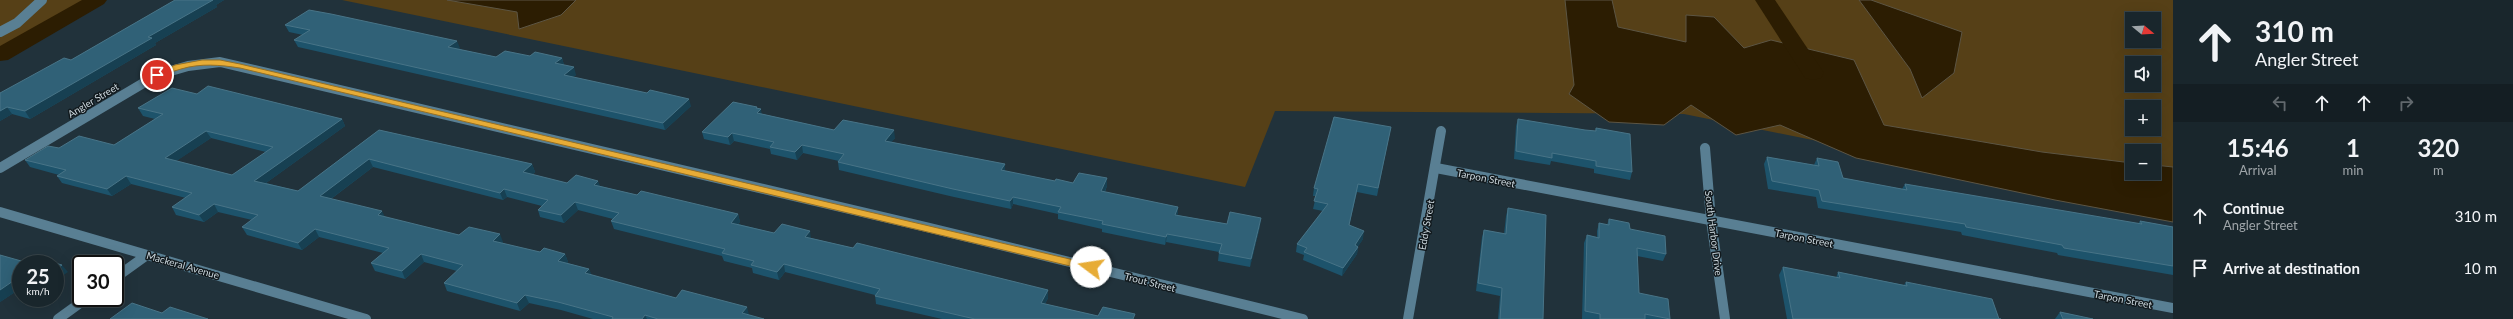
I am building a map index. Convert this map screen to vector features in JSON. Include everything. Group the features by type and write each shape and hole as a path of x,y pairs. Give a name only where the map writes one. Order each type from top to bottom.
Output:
{"street":[{"path":"0,32 17,23 42,0"},
{"name":"Angler Street","path":"0,168 157,75 178,67 202,62"},
{"name":"Trout Street","path":"202,62 220,62 263,71 926,226 1303,319"},
{"name":"Eddy Street","path":"1408,319 1436,168 1441,131"},
{"name":"South Harbor Drive","path":"1704,148 1711,220 1725,319"},
{"name":"Tarpon Street","path":"1436,168 2173,308"},
{"name":"Mackeral Avenue","path":"0,212 366,319"},
{"path":"124,272 147,255"},
{"path":"58,319 75,307"}],"shaded area":[{"path":"0,0 89,0 0,47"},
{"path":"342,0 2173,0 2173,213 1684,114 1275,111 1245,187"},
{"path":"447,0 576,0 561,15 519,29 517,12"},
{"path":"1565,0 1612,0 1618,27 1686,42 1686,15 1714,17 1744,48 1771,40 1854,60 1884,125 2042,152 2125,162 2125,180 2161,180 2161,166 2173,167 2173,222 2055,200 1856,158 1780,125 1736,135 1691,105 1664,125 1609,122 1569,94 1574,85"},
{"path":"1859,0 1871,0 1962,32 1954,73 1922,98 1910,69"}],"building":[{"path":"175,0 213,0 148,37 152,38 25,111 7,107 0,111 0,93 64,58 71,60"},
{"path":"309,10 457,41 448,47 496,57 505,51 530,56 535,52 562,58 555,63 574,67 564,75 647,93 650,90 689,99 663,123 294,40 310,30 285,25"},
{"path":"208,86 342,119 254,181 298,191 379,130 532,164 523,172 567,183 576,175 598,181 594,185 637,195 641,191 738,214 731,223 774,233 782,224 810,231 805,237 853,248 857,243 1048,290 1041,303 1098,316 1103,307 1135,314 1133,319 975,319 875,296 880,289 784,264 777,272 751,265 754,261 722,253 725,249 611,221 619,213 575,202 561,215 538,210 548,200 504,189 500,193 369,159 320,196 382,211 378,215 459,235 469,227 500,234 493,241 540,252 544,248 565,254 558,261 589,269 585,273 676,298 682,290 747,307 742,313 764,319 658,319 645,315 642,319 612,319 613,317 558,302 525,295 517,303 444,283 463,265 421,254 402,271 371,263 389,248 315,229 298,243 242,227 258,215 214,204 199,215 172,207 192,193 126,176 107,189 57,176 66,170 25,160 48,146 59,148 79,136 114,145 163,114 138,108 172,88 197,94","holes":["206,131 273,147 232,175 165,158"]},
{"path":"733,102 761,109 757,113 834,130 843,120 894,130 885,141 1005,164 1001,170 1055,181 1056,179 1073,183 1079,173 1107,178 1101,191 1178,207 1175,215 1227,224 1230,212 1261,218 1251,259 1219,253 1222,244 1167,234 1166,237 1102,224 1103,221 1058,212 1061,207 1013,197 1010,201 838,162 844,154 802,145 795,152 770,147 774,142 732,133 728,137 702,132"},
{"path":"1334,117 1391,127 1378,188 1358,184 1349,225 1364,231 1355,245 1358,247 1343,268 1304,252 1307,248 1297,244 1328,204 1314,201 1318,189 1314,188"},
{"path":"1518,119 1585,130 1596,131 1596,128 1630,134 1632,172 1596,166 1596,161 1552,153 1552,158 1516,151"},
{"path":"1767,157 1819,166 1817,158 1838,162 1843,178 1907,190 1905,184 2142,224 2140,221 2173,227 2173,266 2064,248 2062,245 1966,227 1965,224 1822,201 1819,190 1772,181"},
{"path":"1508,208 1546,215 1543,319 1500,319 1502,288 1478,283 1484,230 1506,234"},
{"path":"1609,219 1629,223 1630,229 1665,236 1666,254 1637,248 1639,293 1668,299 1670,319 1645,314 1645,319 1600,319 1600,314 1585,311 1587,235 1599,238 1599,223 1609,225"},
{"path":"0,255 12,258 12,282 0,290"},
{"path":"1783,267 1840,278 1838,272 1907,286 1906,282 1992,299 1999,319 1793,319"},
{"path":"132,303 162,313 170,307 208,319 110,319"},
{"path":"2060,312 2093,319 2063,319"}],"waterway":[{"path":"0,55 97,0"},
{"path":"1765,0 1813,73"}],"route":[{"path":"157,75 178,67 202,62 220,62 240,66 926,226 1091,267"}]}
